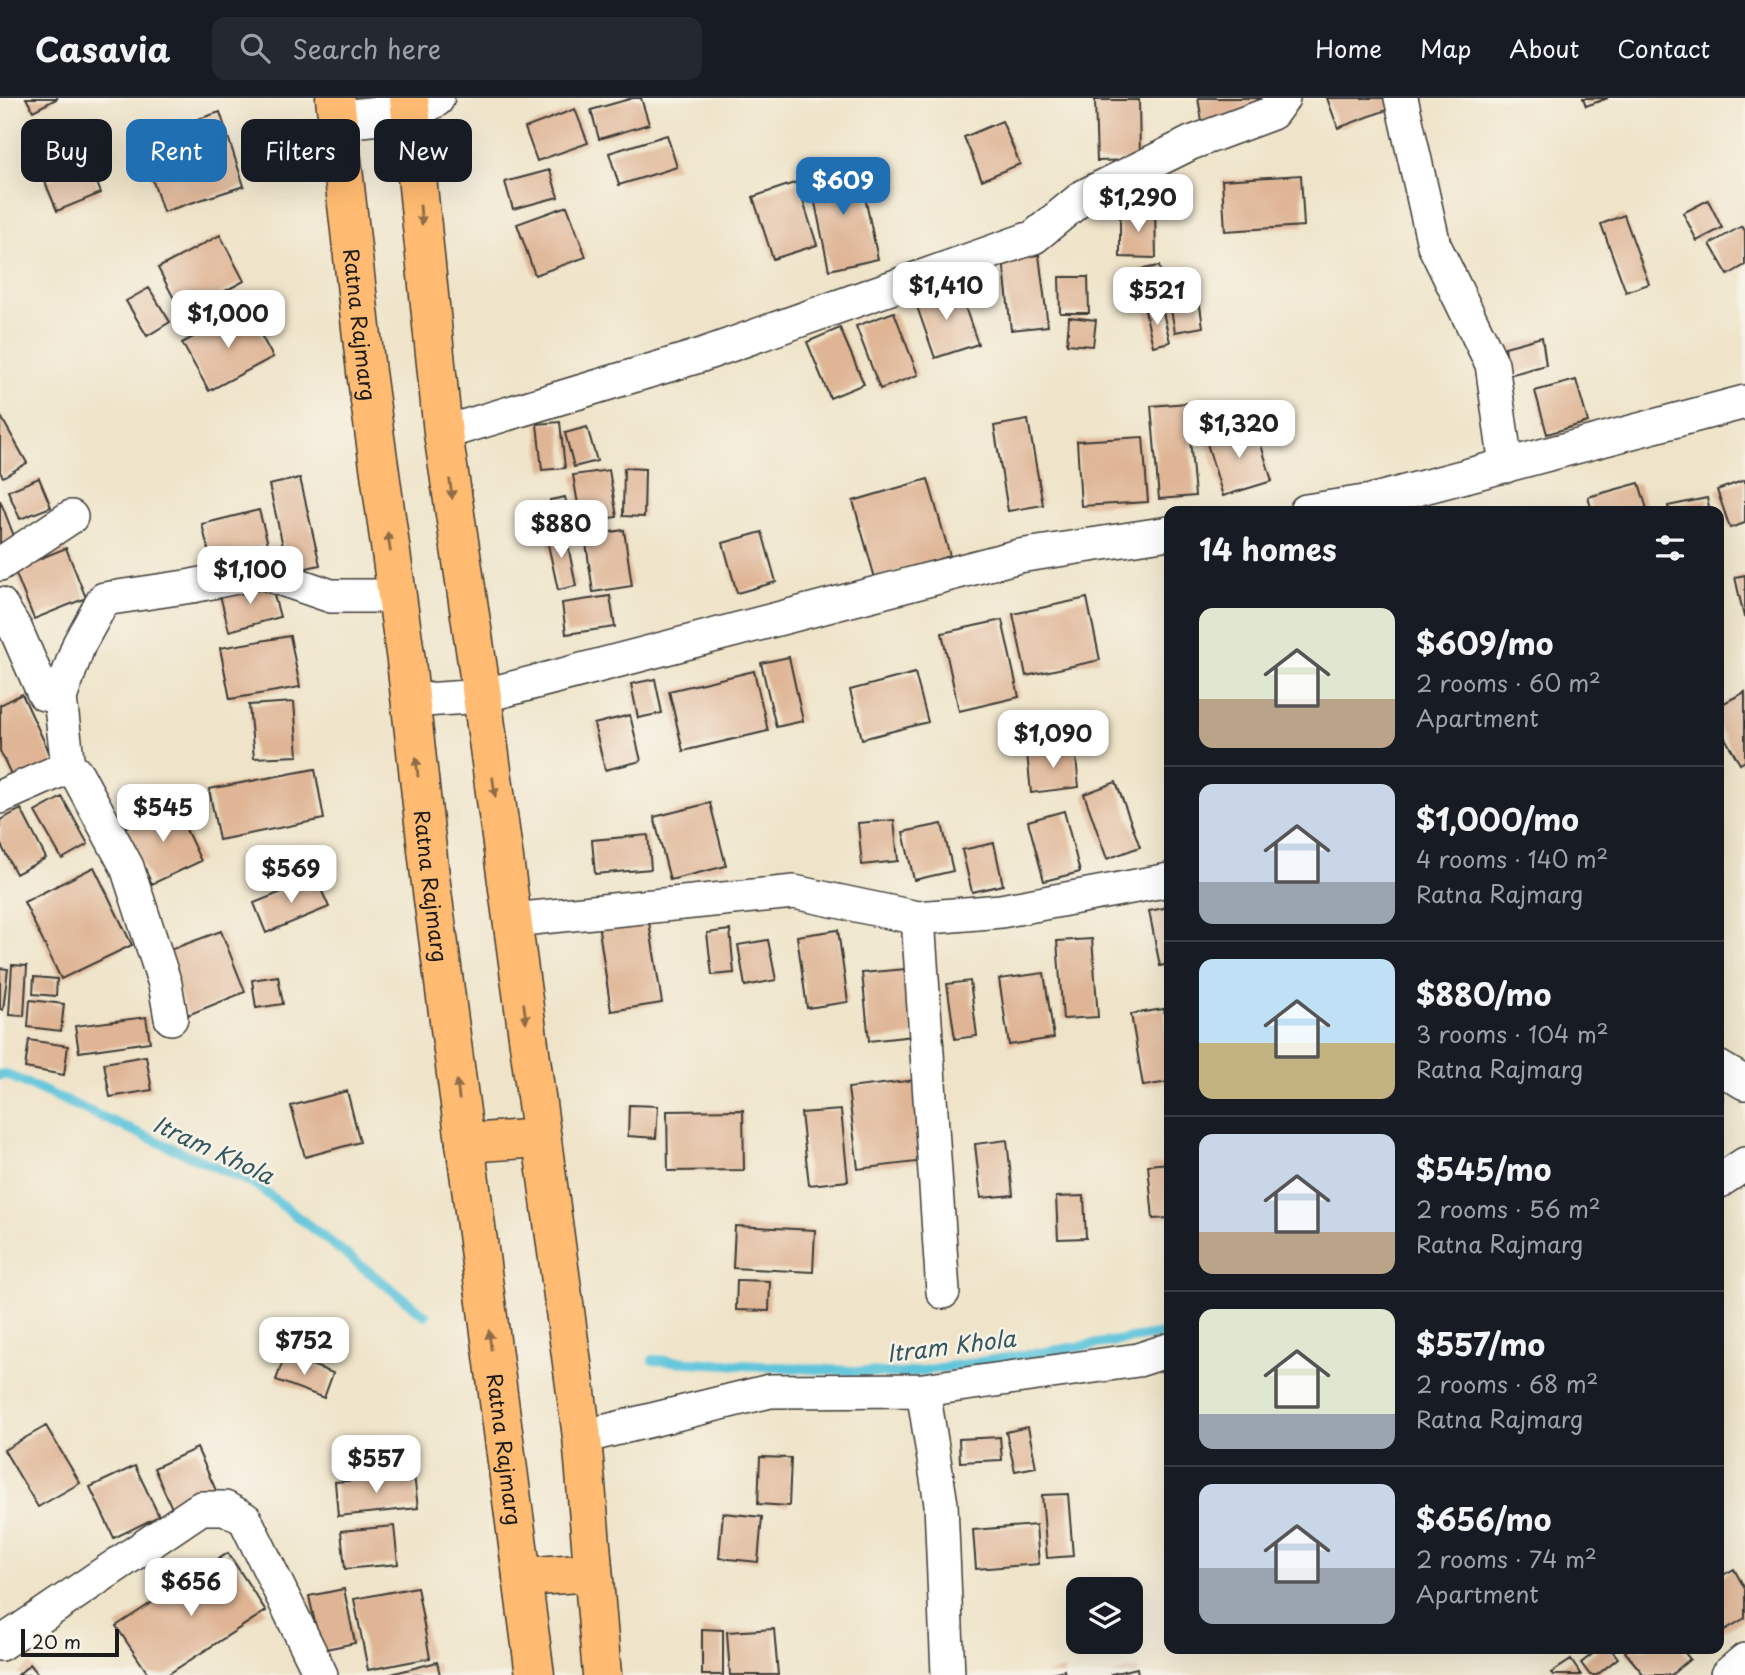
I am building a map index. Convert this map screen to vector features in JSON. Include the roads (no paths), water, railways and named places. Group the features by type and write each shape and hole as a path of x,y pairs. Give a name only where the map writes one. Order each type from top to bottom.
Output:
{"main road":[{"path":"418,103 443,433 482,696 582,1437 602,1675"},
{"name":"Ratna Rajmarg","path":"336,109 366,372 397,596 430,876 535,1675"},
{"path":"465,1143 542,1138"},
{"path":"522,1577 593,1572"}],"street":[{"path":"443,433 699,356 1034,237 1084,196 1191,143 1272,113 1283,98"},
{"path":"1401,98 1434,245 1492,364 1506,466"},
{"path":"336,109 418,103"},
{"path":"1372,506 1506,466 1745,402"},
{"path":"0,564 71,517"},
{"path":"410,701 482,696 1018,556 1164,534"},
{"path":"171,1018 165,984 127,867 77,775 68,767 60,698 79,644 104,599 192,586 261,572 331,596 397,596"},
{"path":"0,604 16,630 44,694 60,698"},
{"path":"0,797 68,767"},
{"path":"512,920 794,892 918,918 1001,911 1164,881"},
{"path":"918,918 943,1292"},
{"path":"1724,1071 1745,1083"},
{"path":"1724,1178 1745,1164"},
{"path":"582,1437 770,1391 923,1390 1138,1360 1164,1352"},
{"path":"923,1390 940,1504 948,1675"},
{"path":"0,1644 201,1508 226,1508 245,1519 321,1675"},
{"path":"1727,1675 1745,1660"}],"waterway":[{"name":"Itram Khola","path":"0,1075 5,1074 256,1185 425,1315"},
{"name":"Itram Khola","path":"653,1360 902,1374 1164,1334"}]}
